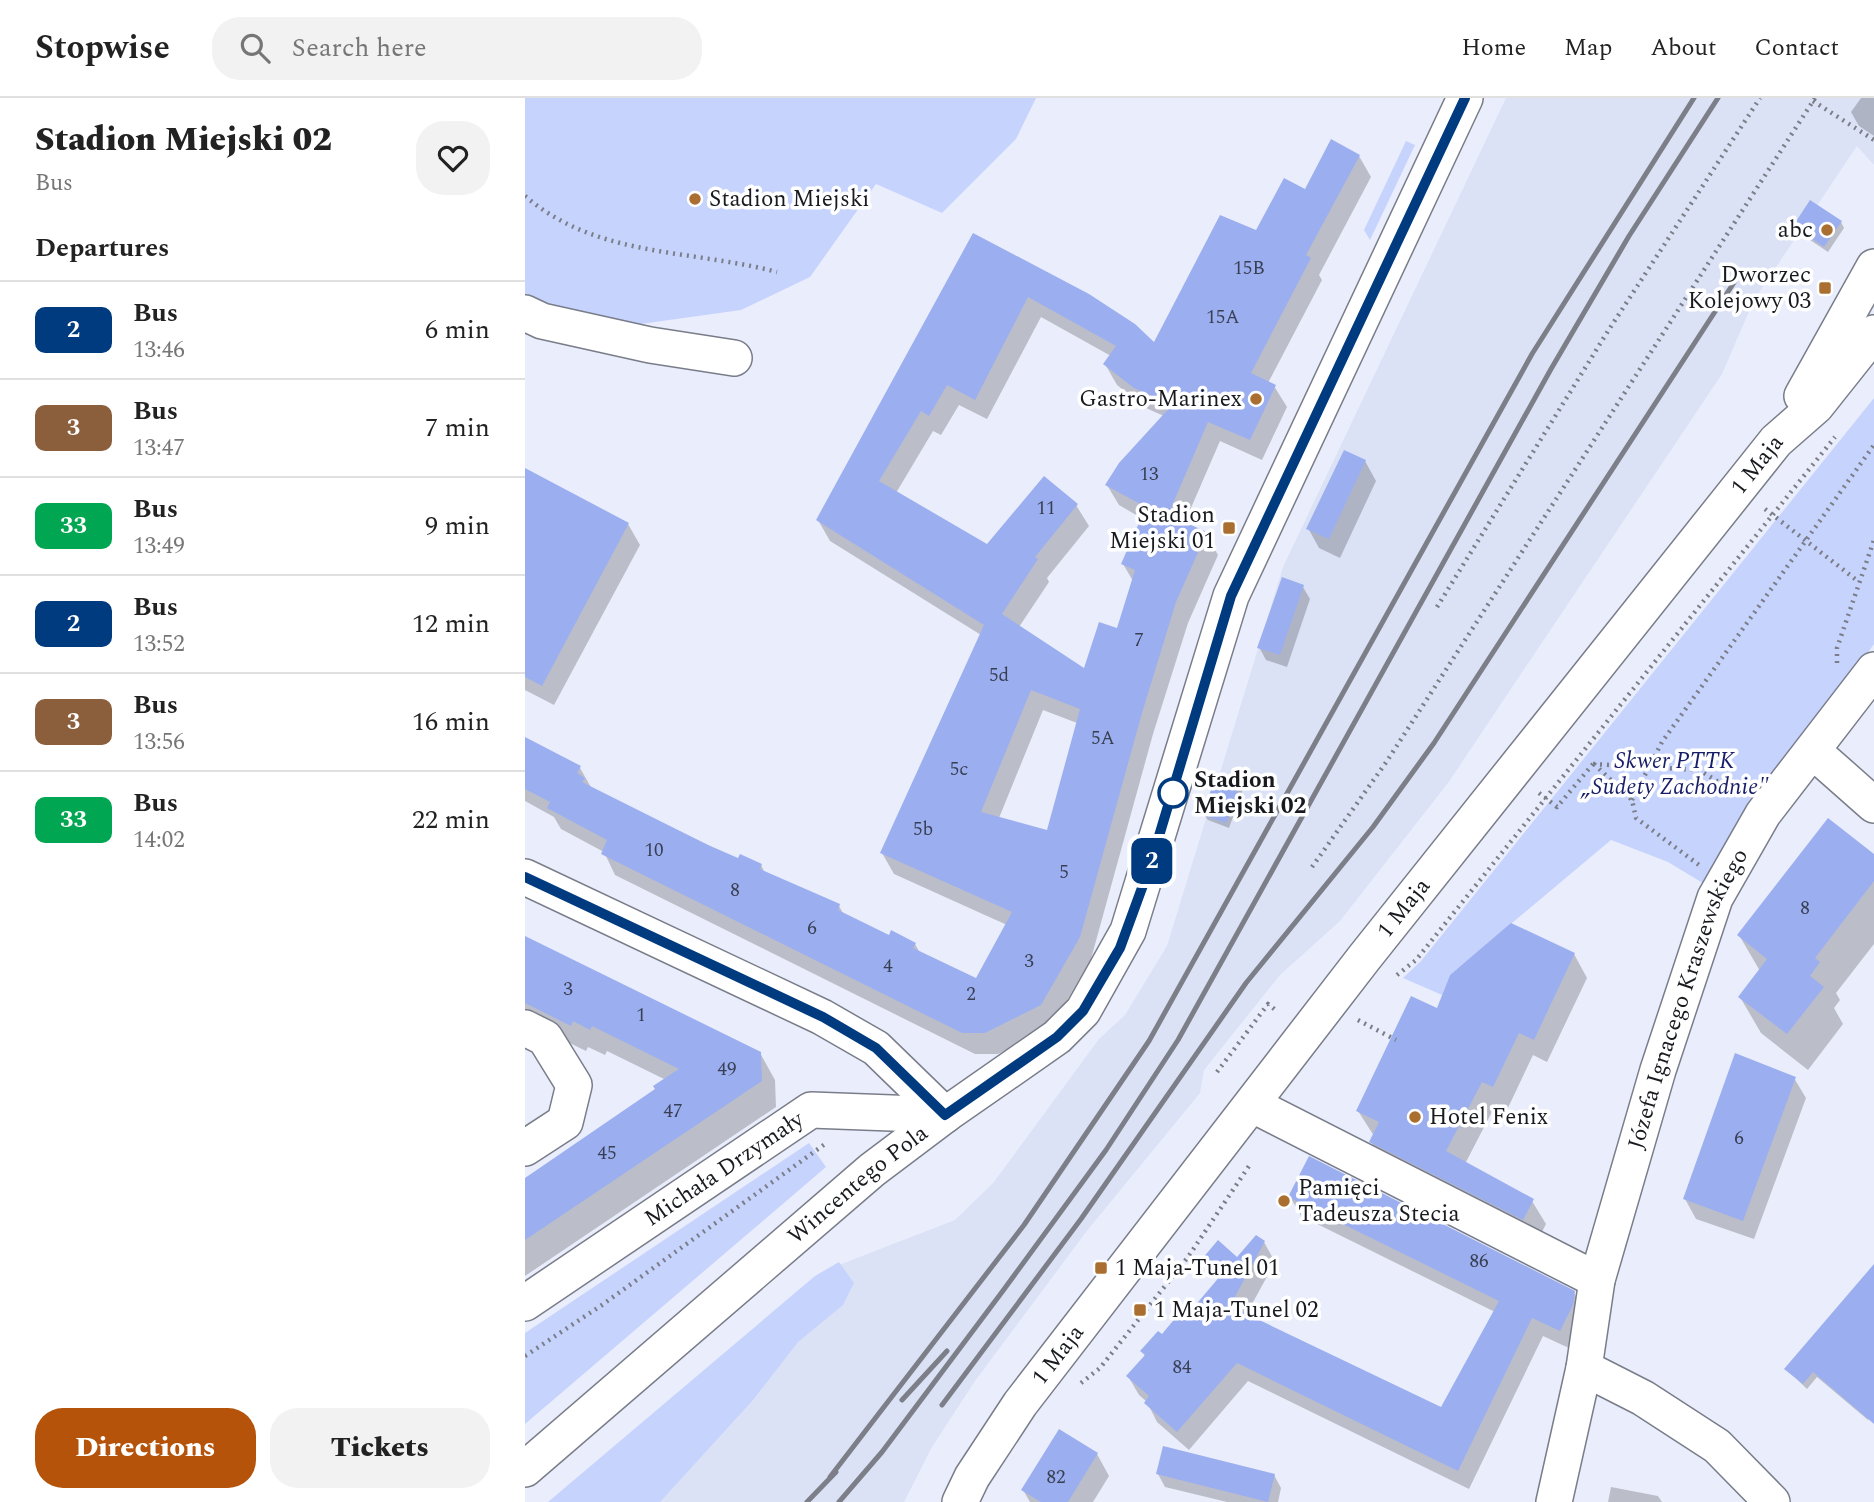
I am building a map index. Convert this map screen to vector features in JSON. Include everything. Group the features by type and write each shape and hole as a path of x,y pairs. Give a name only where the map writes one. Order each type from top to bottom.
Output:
{"street":[{"name":"Wincentego Pola","path":"525,1469 832,1204 945,1115 1066,1029 1090,1001 1129,931 1231,596 1465,98"},
{"path":"1776,441 1874,267"},
{"path":"525,313 542,321 650,345 734,358"},
{"name":"1 Maja","path":"960,1502 972,1477 1020,1404 1364,958 1776,441 1816,406 1874,333"},
{"name":"Józefa Ignacego Kraszewskiego","path":"1554,1502 1584,1368 1597,1280 1658,1070 1714,898 1763,814 1814,752 1874,670"},
{"path":"1814,752 1874,805"},
{"path":"525,877 823,1017 876,1048 945,1115"},
{"path":"525,1028 545,1038 574,1085 565,1122 525,1148"},
{"path":"1253,1105 1597,1280"},
{"name":"Michała Drzymały","path":"525,1303 811,1110 945,1115"},
{"path":"1584,1368 1643,1398 1717,1446 1772,1502"}],"path":[{"path":"1437,607 1608,331 1760,98"},
{"path":"1312,867 1387,761 1814,100 1874,140"},
{"path":"525,195 567,226 608,242 777,272"},
{"path":"1406,967 1416,960 1840,431"},
{"path":"1632,800 1648,765 1874,445"},
{"path":"1765,509 1859,582"},
{"path":"1837,648 1874,540"},
{"path":"1539,793 1556,807 1593,764"},
{"path":"1593,764 1648,765 1699,770 1743,799"},
{"path":"1593,764 1632,800 1636,818 1703,867"},
{"path":"1217,1072 1268,1004 1278,1012"},
{"path":"1360,1022 1396,1040"},
{"path":"525,1356 602,1305 828,1141"},
{"path":"1078,1385 1100,1368 1188,1257 1255,1158"}],"shaded area":[{"path":"1506,98 1874,98 1874,165 1857,146 1754,300 1722,374 1448,783 1340,921 1280,975 1204,1070 1200,1093 1086,1232 975,1381 932,1447 904,1502 555,1502 826,1270 955,1220 994,1182 1099,1039 1125,1015 1167,946 1283,567"}],"green space":[{"name":"Stadion Miejski","path":"525,98 1036,98 1016,139 942,213 876,184 810,277 741,310 612,328 525,302"},
{"path":"1406,141 1415,145 1370,240 1364,230"},
{"name":"Skwer PTTK „Sudety Zachodnie\"","path":"1874,398 1874,644 1706,885 1668,862 1611,840 1450,975 1442,995 1403,978 1421,961"},
{"path":"809,1143 826,1167 525,1424 525,1333"},
{"path":"839,1262 854,1283 843,1305 798,1342 753,1400 660,1502 548,1502 815,1276"}],"building":[{"path":"1331,139 1360,155 1306,255 1311,258 1251,373 1276,385 1250,440 1208,422 1168,515 1207,532 1176,602 1142,713 1080,937 1041,1005 985,1033 962,1033 601,854 607,840 547,808 550,802 525,789 525,737 581,766 577,773 585,778 582,782 708,845 738,858 740,854 762,864 760,869 840,904 838,910 889,935 891,930 916,943 913,948 976,978 1012,912 880,853 984,625 816,520 973,233 1089,294 1135,324 1154,342 1220,215 1256,230 1284,178 1305,189","holes":["1028,297 1116,346 1103,364 1134,388 1172,405 1119,463 1105,485 1146,507 1121,564 1135,570 1117,628 1099,622 1084,668 1002,614 1038,559 1035,557 1078,504 1044,476 987,544 879,481 921,411 929,416 947,385 975,400","1031,690 1080,709 1047,830 981,812"]},
{"path":"1810,200 1842,221 1824,247 1793,226"},
{"path":"1344,450 1366,460 1329,539 1306,529"},
{"path":"525,468 629,523 542,686 525,677"},
{"path":"1282,577 1304,585 1280,655 1257,648"},
{"path":"1217,773 1241,781 1226,823 1202,815"},
{"path":"1828,818 1874,854 1874,881 1815,958 1820,962 1810,976 1824,987 1787,1034 1738,997 1767,959 1737,935"},
{"name":"Hotel Fenix","path":"1511,923 1575,953 1534,1040 1519,1033 1493,1087 1482,1082 1446,1151 1534,1199 1523,1220 1369,1142 1379,1122 1356,1111 1411,996 1437,1008 1450,975"},
{"path":"525,936 761,1052 762,1081 525,1240 525,1178 655,1089 653,1086 679,1069 592,1026 590,1030 573,1021 571,1026 525,1003"},
{"path":"1735,1053 1796,1077 1743,1221 1683,1199"},
{"path":"1309,1156 1575,1291 1573,1305 1560,1331 1532,1318 1458,1471 1237,1363 1177,1432 1144,1403 1149,1396 1126,1376 1145,1355 1140,1351 1158,1331 1162,1334 1177,1316 1182,1321 1221,1275 1202,1259 1218,1240 1237,1257 1256,1235 1265,1241 1230,1306 1441,1407 1499,1301 1288,1197"},
{"path":"1874,1264 1874,1424 1813,1372 1803,1384 1784,1369"},
{"path":"1059,1429 1098,1453 1068,1502 1041,1502 1021,1490"},
{"path":"1163,1446 1275,1474 1268,1502 1156,1474"}],"railway":[{"path":"830,1477 1024,1225 1149,1041 1532,354 1694,98"},
{"path":"839,1502 882,1452 1002,1292 1106,1150 1178,1040 1551,369 1629,236 1718,98"},
{"path":"942,1405 1081,1219 1246,983 1373,827 1434,743 1735,281"},
{"path":"902,1400 947,1351"},
{"path":"807,1502 836,1472"}],"bus line":[{"name":"2","path":"525,877 778,993 823,1017 876,1048 945,1115 1057,1037 1083,1011 1129,931 1231,596 1465,98"}],"place":[{"name":"Stadion Miejski","path":"695,199"},
{"name":"abc","path":"1827,230"},
{"name":"Dworzec Kolejowy 03","path":"1825,288"},
{"name":"Gastro-Marinex","path":"1256,399"},
{"name":"Stadion Miejski 01","path":"1229,528"},
{"name":"Stadion Miejski 02","path":"1173,793"},
{"name":"Hotel Fenix","path":"1415,1117"},
{"name":"Pamięci Tadeusza Stecia","path":"1284,1201"},
{"name":"1 Maja-Tunel 01","path":"1101,1268"},
{"name":"1 Maja-Tunel 02","path":"1140,1310"}]}
